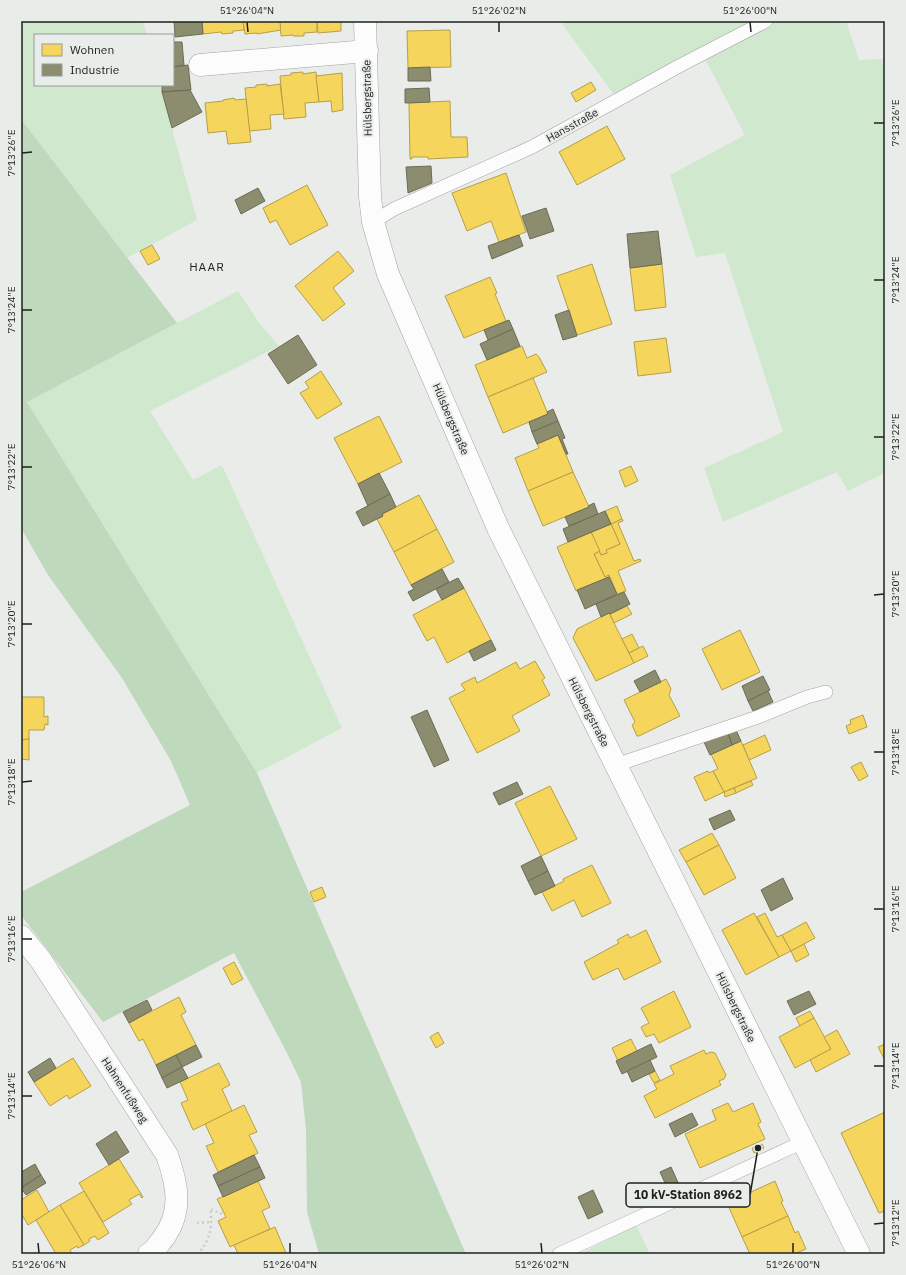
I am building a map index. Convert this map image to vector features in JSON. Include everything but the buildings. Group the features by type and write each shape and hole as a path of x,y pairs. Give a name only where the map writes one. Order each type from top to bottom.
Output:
{"street":[{"name":"Hülsbergstraße","path":"365,21 370,197 374,222 388,274 498,528 859,1254"},
{"name":"Hülsbergstraße","path":"200,65 367,51"},
{"name":"Hahnenfußweg","path":"21,936 40,959 167,1155 176,1186 176,1208 169,1230 159,1244 149,1254"}],"lane":[{"name":"Hansstraße","path":"374,222 394,209 532,147 681,65 766,21"},
{"path":"616,764 758,717 807,697 826,692"},
{"path":"560,1254 803,1142"}],"path":[{"path":"197,1254 207,1244 211,1229 210,1209 222,1214"}],"green space":[{"path":"21,21 143,21 147,34 34,34 34,86 160,86 197,220 127,258 21,119"},
{"path":"560,21 846,21 859,60 885,59 885,473 848,491 837,472 723,522 704,468 783,432 725,253 696,257 670,175 745,135 705,59 620,103"},
{"path":"21,119 177,323 27,402 257,773 466,1254 319,1254 307,1212 306,1130 301,1082 234,953 103,1022 21,915 21,892 190,805 171,761 122,678 48,575 21,528"},
{"path":"238,291 260,324 279,346 150,411 193,480 222,465 342,728 257,773 27,402"},
{"path":"636,1225 650,1254 580,1254"}],"place":[{"name":"10 kV-Station 8962","path":"758,1148"}],"district":[{"name":"HAAR","path":"207,267"}]}
